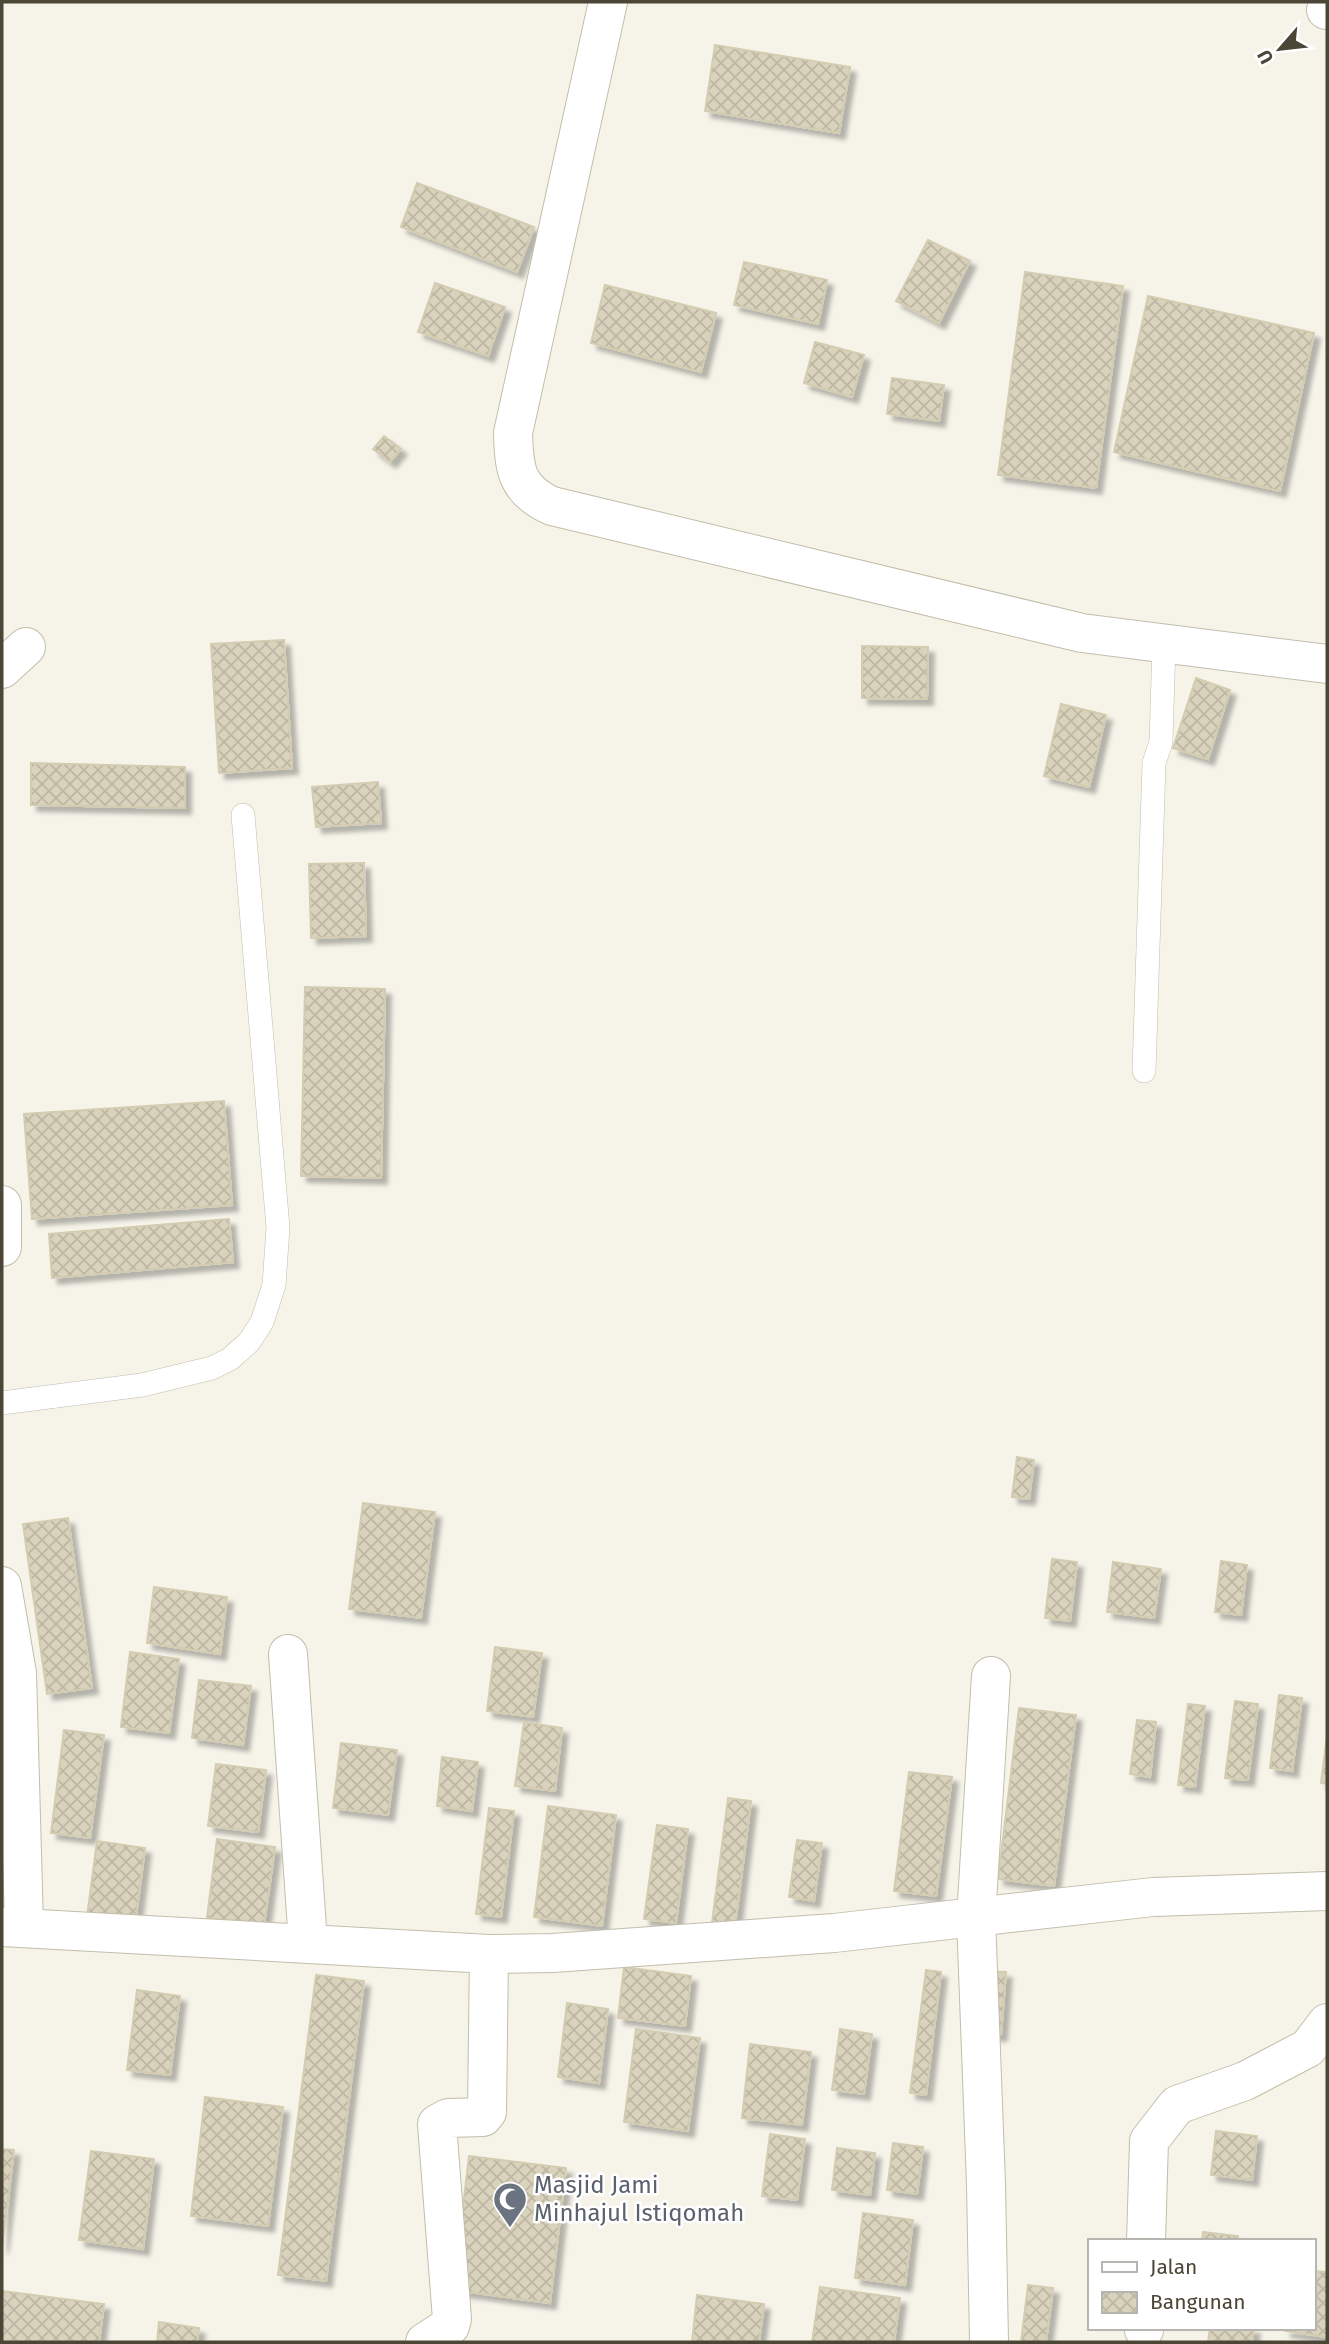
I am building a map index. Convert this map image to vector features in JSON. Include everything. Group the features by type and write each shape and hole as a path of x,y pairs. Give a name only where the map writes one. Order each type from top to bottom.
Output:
{"street":[{"path":"608,2 513,433 514,464 520,481 534,498 552,506 1082,634 1327,664"},
{"path":"2,1205 2,1245"},
{"path":"2,1586 10,1673 13,1926 489,1954 553,1953 834,1933 1153,1897 1327,1891"},
{"path":"288,1654 308,1944"},
{"path":"989,2342 976,1918 991,1676"},
{"path":"425,2342 450,2326 452,2319 437,2124 448,2118 482,2117 487,2112 489,1954"},
{"path":"1146,2239 1149,2141 1177,2105 1245,2081 1308,2048 1327,2023"}],"lane":[{"path":"1144,1071 1154,764 1161,742 1164,643"},
{"path":"2,1403 142,1385 212,1368 230,1359 249,1342 262,1322 274,1285 278,1228 243,815"}],"building":[{"path":"715,45 850,67 839,133 705,111"},
{"path":"417,183 534,227 517,272 401,227"},
{"path":"928,240 970,261 939,323 896,301"},
{"path":"744,262 827,280 818,324 734,305"},
{"path":"1025,272 1123,286 1096,488 998,475"},
{"path":"435,283 505,307 488,356 418,332"},
{"path":"605,285 716,313 701,372 591,343"},
{"path":"1148,296 1314,333 1280,491 1114,452"},
{"path":"815,342 864,355 852,397 804,383"},
{"path":"892,378 944,385 939,421 887,414"},
{"path":"384,436 401,449 390,462 373,449"},
{"path":"284,640 292,768 219,773 211,644"},
{"path":"862,646 928,647 927,699 862,698"},
{"path":"1196,678 1230,690 1208,759 1173,748"},
{"path":"1061,704 1106,715 1089,787 1044,776"},
{"path":"31,763 185,767 185,808 31,805"},
{"path":"378,782 381,823 316,827 312,787"},
{"path":"364,863 366,936 311,938 309,864"},
{"path":"305,987 385,989 381,1178 301,1176"},
{"path":"224,1101 232,1205 32,1219 24,1114"},
{"path":"229,1219 233,1262 52,1278 49,1234"},
{"path":"1017,1457 1034,1460 1029,1499 1012,1497"},
{"path":"363,1503 435,1512 421,1618 349,1609"},
{"path":"68,1518 92,1688 47,1694 23,1524"},
{"path":"1052,1559 1077,1562 1070,1621 1045,1618"},
{"path":"1221,1561 1247,1565 1241,1615 1215,1612"},
{"path":"1113,1562 1161,1569 1154,1618 1107,1612"},
{"path":"154,1587 227,1597 220,1654 147,1643"},
{"path":"495,1647 542,1653 533,1717 487,1711"},
{"path":"130,1652 179,1659 169,1733 121,1727"},
{"path":"199,1680 251,1686 243,1745 192,1738"},
{"path":"1279,1695 1302,1698 1292,1771 1270,1768"},
{"path":"1235,1701 1258,1704 1248,1780 1225,1778"},
{"path":"1188,1704 1205,1706 1195,1787 1178,1785"},
{"path":"1019,1708 1076,1715 1054,1886 998,1879"},
{"path":"1137,1720 1156,1722 1150,1777 1130,1774"},
{"path":"524,1722 562,1728 555,1791 515,1786"},
{"path":"64,1730 104,1735 90,1838 51,1833"},
{"path":"1327,1736 1327,1784 1321,1783"},
{"path":"341,1743 397,1750 388,1815 333,1808"},
{"path":"442,1757 478,1762 472,1811 437,1806"},
{"path":"216,1764 266,1770 258,1832 208,1826"},
{"path":"909,1772 952,1777 936,1896 894,1891"},
{"path":"728,1798 751,1801 735,1926 712,1923"},
{"path":"548,1806 616,1815 602,1926 534,1917"},
{"path":"489,1808 514,1811 501,1917 476,1914"},
{"path":"657,1825 688,1829 676,1923 644,1919"},
{"path":"217,1839 275,1847 264,1925 207,1918"},
{"path":"797,1840 822,1843 814,1901 789,1897"},
{"path":"97,1841 145,1848 135,1924 87,1917"},
{"path":"624,1967 691,1976 685,2026 618,2018"},
{"path":"926,1970 941,1972 926,2095 910,2093"},
{"path":"985,1971 1006,1972 1001,2035 981,2034"},
{"path":"316,1975 364,1981 326,2281 278,2275"},
{"path":"137,1990 180,1996 170,2075 127,2070"},
{"path":"567,2003 608,2009 599,2083 558,2077"},
{"path":"636,2029 700,2038 688,2131 624,2122"},
{"path":"840,2029 872,2034 864,2094 832,2090"},
{"path":"750,2044 811,2052 802,2125 742,2118"},
{"path":"205,2097 283,2107 268,2226 191,2216"},
{"path":"1216,2131 1257,2136 1252,2180 1211,2175"},
{"path":"770,2134 805,2139 797,2200 762,2196"},
{"path":"893,2143 923,2147 917,2194 887,2190"},
{"path":"837,2148 875,2153 870,2195 832,2190"},
{"path":"2,2149 14,2150 2,2248"},
{"path":"91,2151 154,2159 143,2249 79,2240"},
{"name":"Masjid Jami Minhajul Istiqomah","path":"469,2156 566,2168 550,2303 453,2290"},
{"path":"863,2213 913,2220 905,2285 855,2278"},
{"path":"1203,2232 1238,2236 1237,2239 1202,2239"},
{"path":"1315,2271 1327,2272 1327,2337 1285,2331 1315,2330"},
{"path":"1028,2285 1053,2288 1046,2342 1021,2342"},
{"path":"820,2287 900,2298 894,2342 812,2342"},
{"path":"2,2291 104,2304 99,2342 2,2342"},
{"path":"697,2295 764,2304 759,2342 692,2342"},
{"path":"159,2322 199,2328 197,2342 157,2342"},
{"path":"1210,2330 1254,2330 1252,2342 1208,2342"}],"place":[{"name":"Masjid Jami Minhajul Istiqomah","path":"510,2229"}]}
